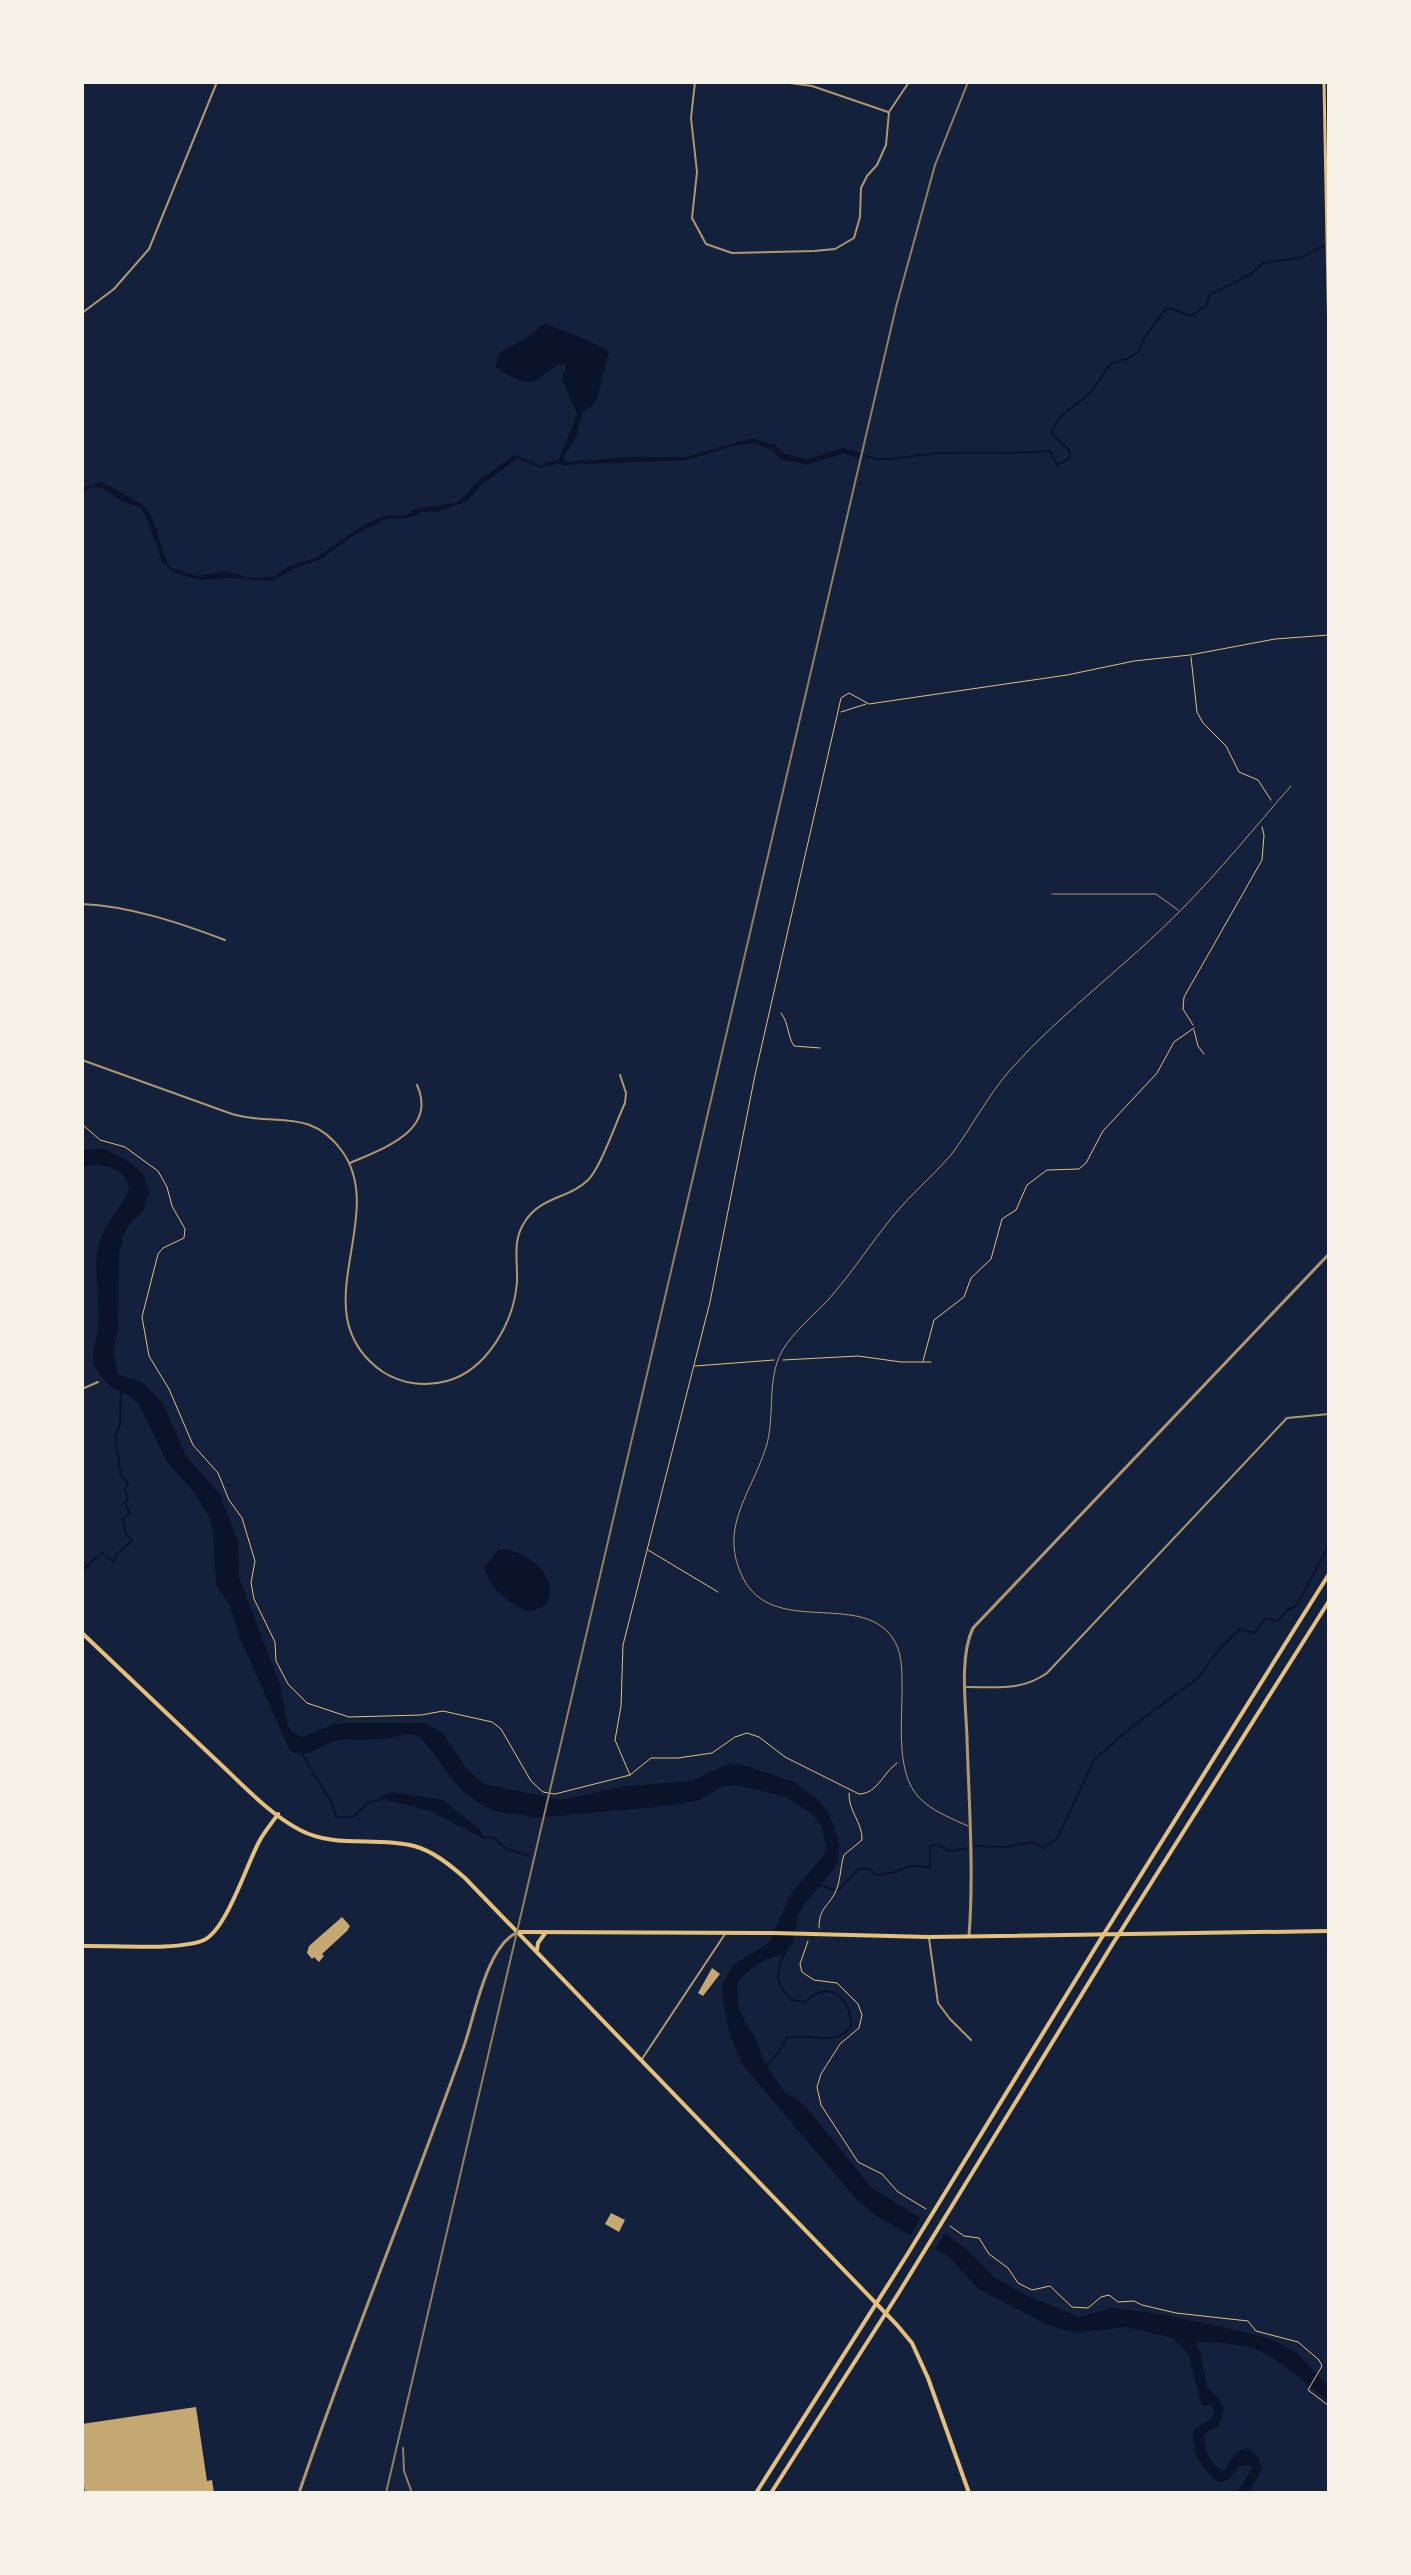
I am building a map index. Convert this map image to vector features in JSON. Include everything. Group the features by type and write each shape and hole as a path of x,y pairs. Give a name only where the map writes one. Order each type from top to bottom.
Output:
{"main road":[{"path":"1324,82 1329,341"},
{"path":"756,2493 890,2284 1119,1909 1329,1574"},
{"path":"771,2493 1329,1601"},
{"path":"82,1633 297,1829 338,1842 415,1846 453,1867 912,2343 933,2390 969,2493"},
{"path":"82,1946 176,1945 195,1943 209,1937 220,1925 260,1840 278,1814"},
{"path":"519,1932 929,1937 1329,1931"},
{"path":"537,1953 538,1943 546,1932"}],"street":[{"path":"82,313 114,289 149,249 217,82"},
{"path":"716,82 695,82 691,118 697,172 692,218 706,244 732,253 835,249 854,238 860,217 861,188 886,145 889,112 909,82"},
{"path":"783,82 812,86 889,112"},
{"path":"82,904 102,905 187,925 225,940"},
{"path":"82,1060 246,1118 282,1118 307,1123 331,1138 350,1163 356,1197 346,1309 355,1341 374,1366 396,1379 416,1384 451,1380 483,1360 497,1341 515,1296 517,1241 523,1224 545,1202 581,1186 592,1175 625,1103 626,1093 620,1075"},
{"path":"350,1163 392,1145 412,1127 421,1110 422,1101 417,1085"},
{"path":"969,1936 966,1687 967,1641 973,1628 1329,1254"},
{"path":"82,1389 98,1382"},
{"path":"966,1687 1021,1687 1034,1683 1047,1673 1287,1418 1329,1414"},
{"path":"299,2493 495,1954 504,1941 519,1932"},
{"path":"641,2061 725,1933"},
{"path":"929,1937 938,2003 971,2040"},
{"path":"82,2130 82,2144"}],"lane":[{"path":"970,1827 922,1801 909,1785 904,1761 901,1660 890,1634 863,1618 793,1610 768,1603 747,1584 734,1554 735,1525 770,1435 773,1375 792,1338 830,1297 895,1213 951,1155 1010,1070 1179,912 1291,786"},
{"path":"1052,894 1156,894 1179,912"}],"path":[{"path":"839,714 869,704 1067,675 1134,661 1190,655 1275,639 1329,635"},
{"path":"1190,655 1197,712 1203,723 1226,746 1239,772 1263,784 1274,806"},
{"path":"630,1775 615,1740 621,1706 623,1645 716,1277 768,1016 844,694 857,696 869,704"},
{"path":"1204,1054 1183,1009 1184,997 1262,860 1264,835 1260,821"},
{"path":"781,1013 786,1019 794,1046 820,1048"},
{"path":"923,1361 934,1320 964,1297 971,1278 991,1259 1002,1219 1022,1202 1027,1185 1047,1170 1059,1167 1079,1169 1086,1163 1103,1131 1157,1073 1174,1042 1194,1028"},
{"path":"82,1124 100,1140 125,1147 155,1168 166,1182 172,1206 185,1229 184,1238 163,1248 158,1254 142,1317 147,1348 193,1445 218,1473 229,1500 242,1518 255,1561 251,1583 254,1599 275,1642 278,1667 293,1690 307,1703 349,1717 421,1715 443,1711 492,1722 501,1729 527,1776 543,1792 560,1794 630,1775 651,1758 705,1755 747,1733 759,1737 785,1757 859,1794 870,1792 888,1769 904,1761"},
{"path":"693,1366 858,1356 901,1362 931,1362"},
{"path":"646,1549 718,1592"},
{"path":"819,1930 822,1910 834,1895 846,1851 858,1846 862,1840 862,1830 849,1805 849,1790"},
{"path":"808,1941 800,1964 802,1972 814,1980 837,1983 858,2004 862,2015 859,2028 840,2044 821,2074 817,2087 821,2105 858,2162 882,2174 898,2192 926,2209"},
{"path":"950,2226 964,2236 979,2238 989,2254 1008,2268 1018,2283 1032,2290 1050,2286 1072,2307 1088,2308 1101,2297 1109,2295 1118,2302 1134,2301 1176,2313 1248,2321 1257,2331 1298,2342 1319,2360 1321,2369 1308,2390 1329,2406"}],"water":[{"path":"544,324 578,336 609,352 597,398 582,413 576,438 563,457 566,462 625,457 686,457 752,438 775,445 785,454 807,459 843,448 861,453 858,459 844,453 807,465 780,459 772,450 754,443 732,446 688,460 558,463 542,468 517,459 480,486 467,501 438,512 386,519 354,535 321,559 297,567 272,581 231,578 198,580 173,572 162,562 141,508 121,501 103,488 91,487 82,492 82,488 101,482 143,506 150,513 171,568 198,576 226,571 249,578 275,577 287,567 317,557 362,526 383,516 407,515 414,509 455,503 476,483 515,455 540,465 559,459 577,414 562,380 566,364 529,382 510,376 496,367 503,350 528,337"},
{"path":"104,1149 128,1161 144,1175 149,1192 143,1211 130,1223 123,1236 119,1254 118,1328 114,1350 117,1371 119,1375 142,1382 163,1403 186,1456 220,1494 238,1542 239,1577 280,1685 288,1726 293,1733 303,1737 334,1724 346,1723 424,1723 443,1733 467,1769 484,1784 561,1800 626,1786 692,1781 728,1764 743,1765 794,1782 818,1800 835,1828 839,1844 838,1860 803,1906 793,1942 785,1955 759,1964 737,1983 738,2005 765,2063 785,2093 807,2108 872,2188 946,2234 995,2278 1026,2295 1079,2317 1111,2308 1160,2314 1245,2332 1273,2340 1297,2353 1329,2387 1329,2401 1285,2366 1257,2350 1234,2344 1195,2342 1201,2354 1207,2388 1218,2397 1224,2409 1219,2425 1204,2434 1206,2451 1211,2461 1224,2471 1243,2449 1248,2448 1258,2457 1262,2469 1248,2493 1237,2493 1252,2469 1251,2465 1239,2466 1229,2480 1219,2482 1199,2459 1194,2446 1194,2430 1211,2419 1214,2412 1210,2404 1203,2406 1201,2403 1188,2353 1173,2338 1126,2327 1075,2333 1048,2325 980,2290 948,2256 876,2216 857,2200 742,2064 730,2035 722,1985 733,1965 770,1942 790,1895 824,1855 826,1845 821,1826 811,1813 786,1797 737,1785 722,1787 699,1800 676,1805 534,1818 494,1811 475,1800 457,1785 425,1743 415,1735 336,1741 302,1754 290,1751 240,1638 229,1604 216,1585 213,1532 209,1517 194,1492 167,1462 139,1404 107,1383 94,1365 99,1318 96,1264 99,1243 129,1189 118,1171 104,1165 82,1168 82,1150"},
{"path":"506,1549 525,1557 542,1570 550,1587 544,1607 529,1612 495,1589 484,1567 498,1550"},
{"path":"392,1792 443,1800 479,1829 486,1840 430,1811 381,1796"}],"pier":[{"path":"923,2214 947,2230 934,2251 909,2238"}],"building":[{"path":"342,1917 350,1926 347,1931 322,1954 324,1956 319,1962 314,1957 312,1959 307,1953 309,1946"},
{"path":"712,1968 720,1974 703,1996 698,1993"},
{"path":"611,2213 625,2220 619,2232 605,2224"},
{"path":"196,2407 207,2481 212,2480 214,2493 85,2493 82,2424"}],"waterway":[{"path":"866,456 892,459 931,453 1050,451 1057,465 1070,458 1069,450 1052,434 1058,420 1087,396 1112,363 1138,352 1144,338 1164,311 1170,308 1191,316 1207,305 1209,295 1251,274 1263,263 1304,257 1329,244"},
{"path":"82,1570 102,1553 113,1562 132,1541 127,1536 122,1519 130,1513 125,1503 128,1483 121,1476 115,1436 120,1425 121,1392"},
{"path":"975,1846 1008,1847 1032,1842 1044,1848 1057,1839 1094,1760 1134,1725 1198,1678 1220,1648 1240,1629 1255,1633 1265,1619 1278,1621 1286,1611 1297,1605 1329,1545"},
{"path":"301,1752 332,1803 336,1817 353,1817 368,1803 385,1798"},
{"path":"484,1837 494,1838 507,1849 529,1856"},
{"path":"817,1884 837,1891 859,1869 869,1869 876,1875 910,1866 930,1867 930,1847 934,1844 951,1851 966,1848"},
{"path":"766,2066 787,2038 837,2037 851,2026 847,2006 837,1994 822,1992 805,2002 792,2000 778,1978 784,1954"}],"railway":[{"path":"386,2493 896,307 935,165 968,82"},
{"path":"403,2448 404,2471 412,2493"}]}
